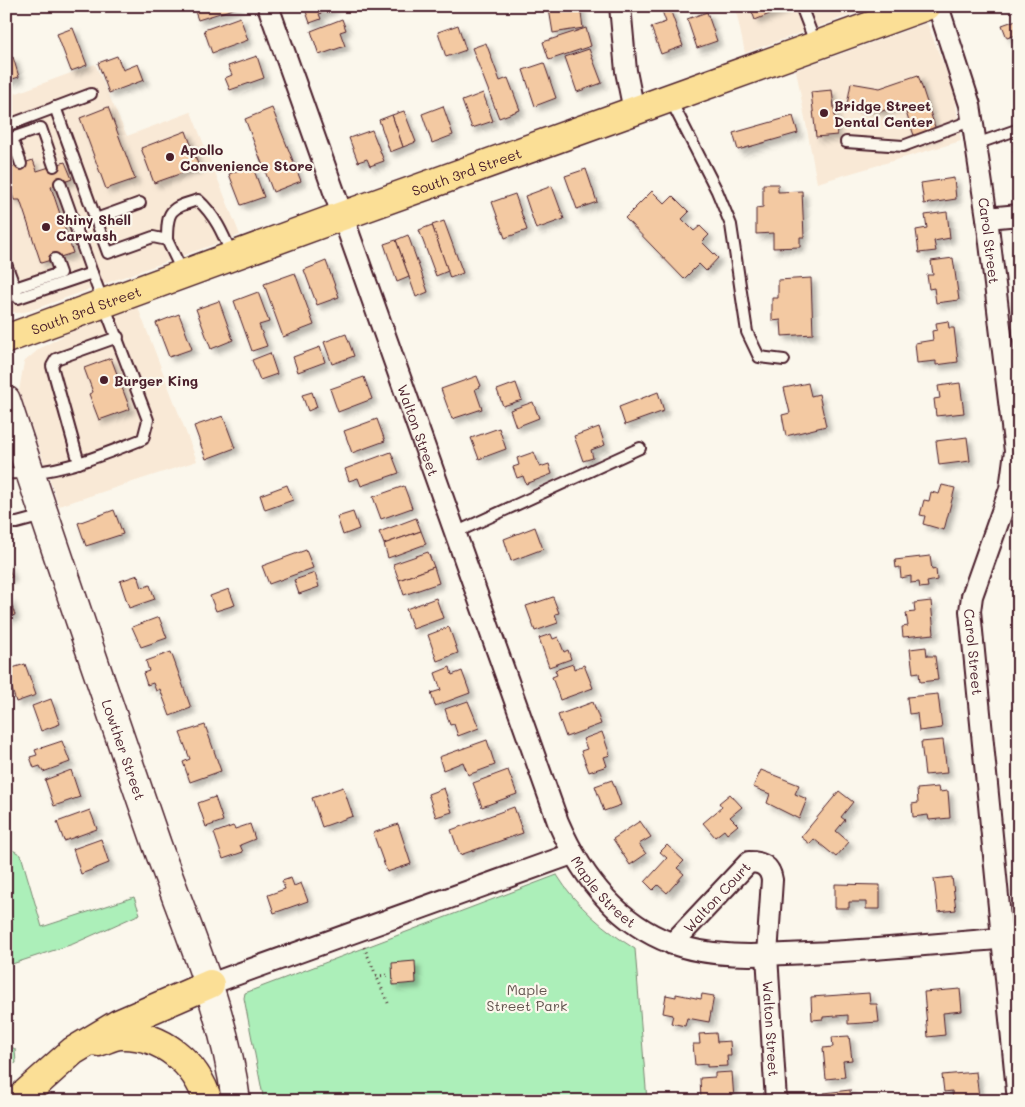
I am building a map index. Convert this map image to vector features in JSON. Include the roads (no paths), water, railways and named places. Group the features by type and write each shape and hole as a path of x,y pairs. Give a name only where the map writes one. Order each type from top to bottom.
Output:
{"main road":[{"name":"South 3rd Street","path":"6,339 816,45 898,11 926,6"},
{"name":"Lowther Street","path":"6,400 18,474 44,516 158,847 210,984 230,1064 236,1101"},
{"path":"17,1101 73,1051 118,1024 210,984"},
{"path":"73,1051 120,1035 148,1039 170,1048 189,1065 204,1088 208,1101"}],"street":[{"name":"Walton Street","path":"268,6 457,532 558,822 572,854"},
{"path":"620,6 626,71 634,111"},
{"name":"Carol Street","path":"938,6 965,86 973,120 987,218 1011,358 1016,451 1010,489 1010,516 990,542 972,596 970,612 1010,938 1018,1101"},
{"path":"987,218 1019,215"},
{"name":"Maple Street","path":"210,984 572,854 604,897 616,909 644,930 672,944 710,952 767,955 840,952 1010,938"},
{"name":"Walton Court","path":"672,944 749,862 758,862 768,869 772,880 767,955"},
{"name":"Walton Street","path":"767,955 776,1101"}],"lane":[{"path":"802,6 816,45"},
{"path":"6,126 91,94"},
{"path":"670,98 718,190 731,225 747,332 759,357 784,360"},
{"path":"55,107 108,253 153,237 167,240"},
{"path":"846,142 903,146 973,120"},
{"path":"21,164 12,138 40,128 54,166"},
{"path":"976,144 1019,129"},
{"path":"18,474 79,463 143,439 147,430 148,420 60,184"},
{"path":"184,274 167,240 167,217 176,206 198,200 208,208 220,227 233,256"},
{"path":"96,219 140,203"},
{"path":"15,288 60,273 55,259"},
{"path":"6,264 18,298 92,273"},
{"path":"79,463 52,366 56,359 118,337"},
{"path":"457,532 640,448"},
{"path":"6,523 17,523 44,516"}],"place":[{"name":"Bridge Street Dental Center","path":"824,113"},
{"name":"Apollo Convenience Store","path":"170,157"},
{"name":"Shiny Shell Carwash","path":"46,227"},
{"name":"Burger King","path":"104,380"}],"park label":[{"name":"Maple Street Park","path":"527,998"}]}
